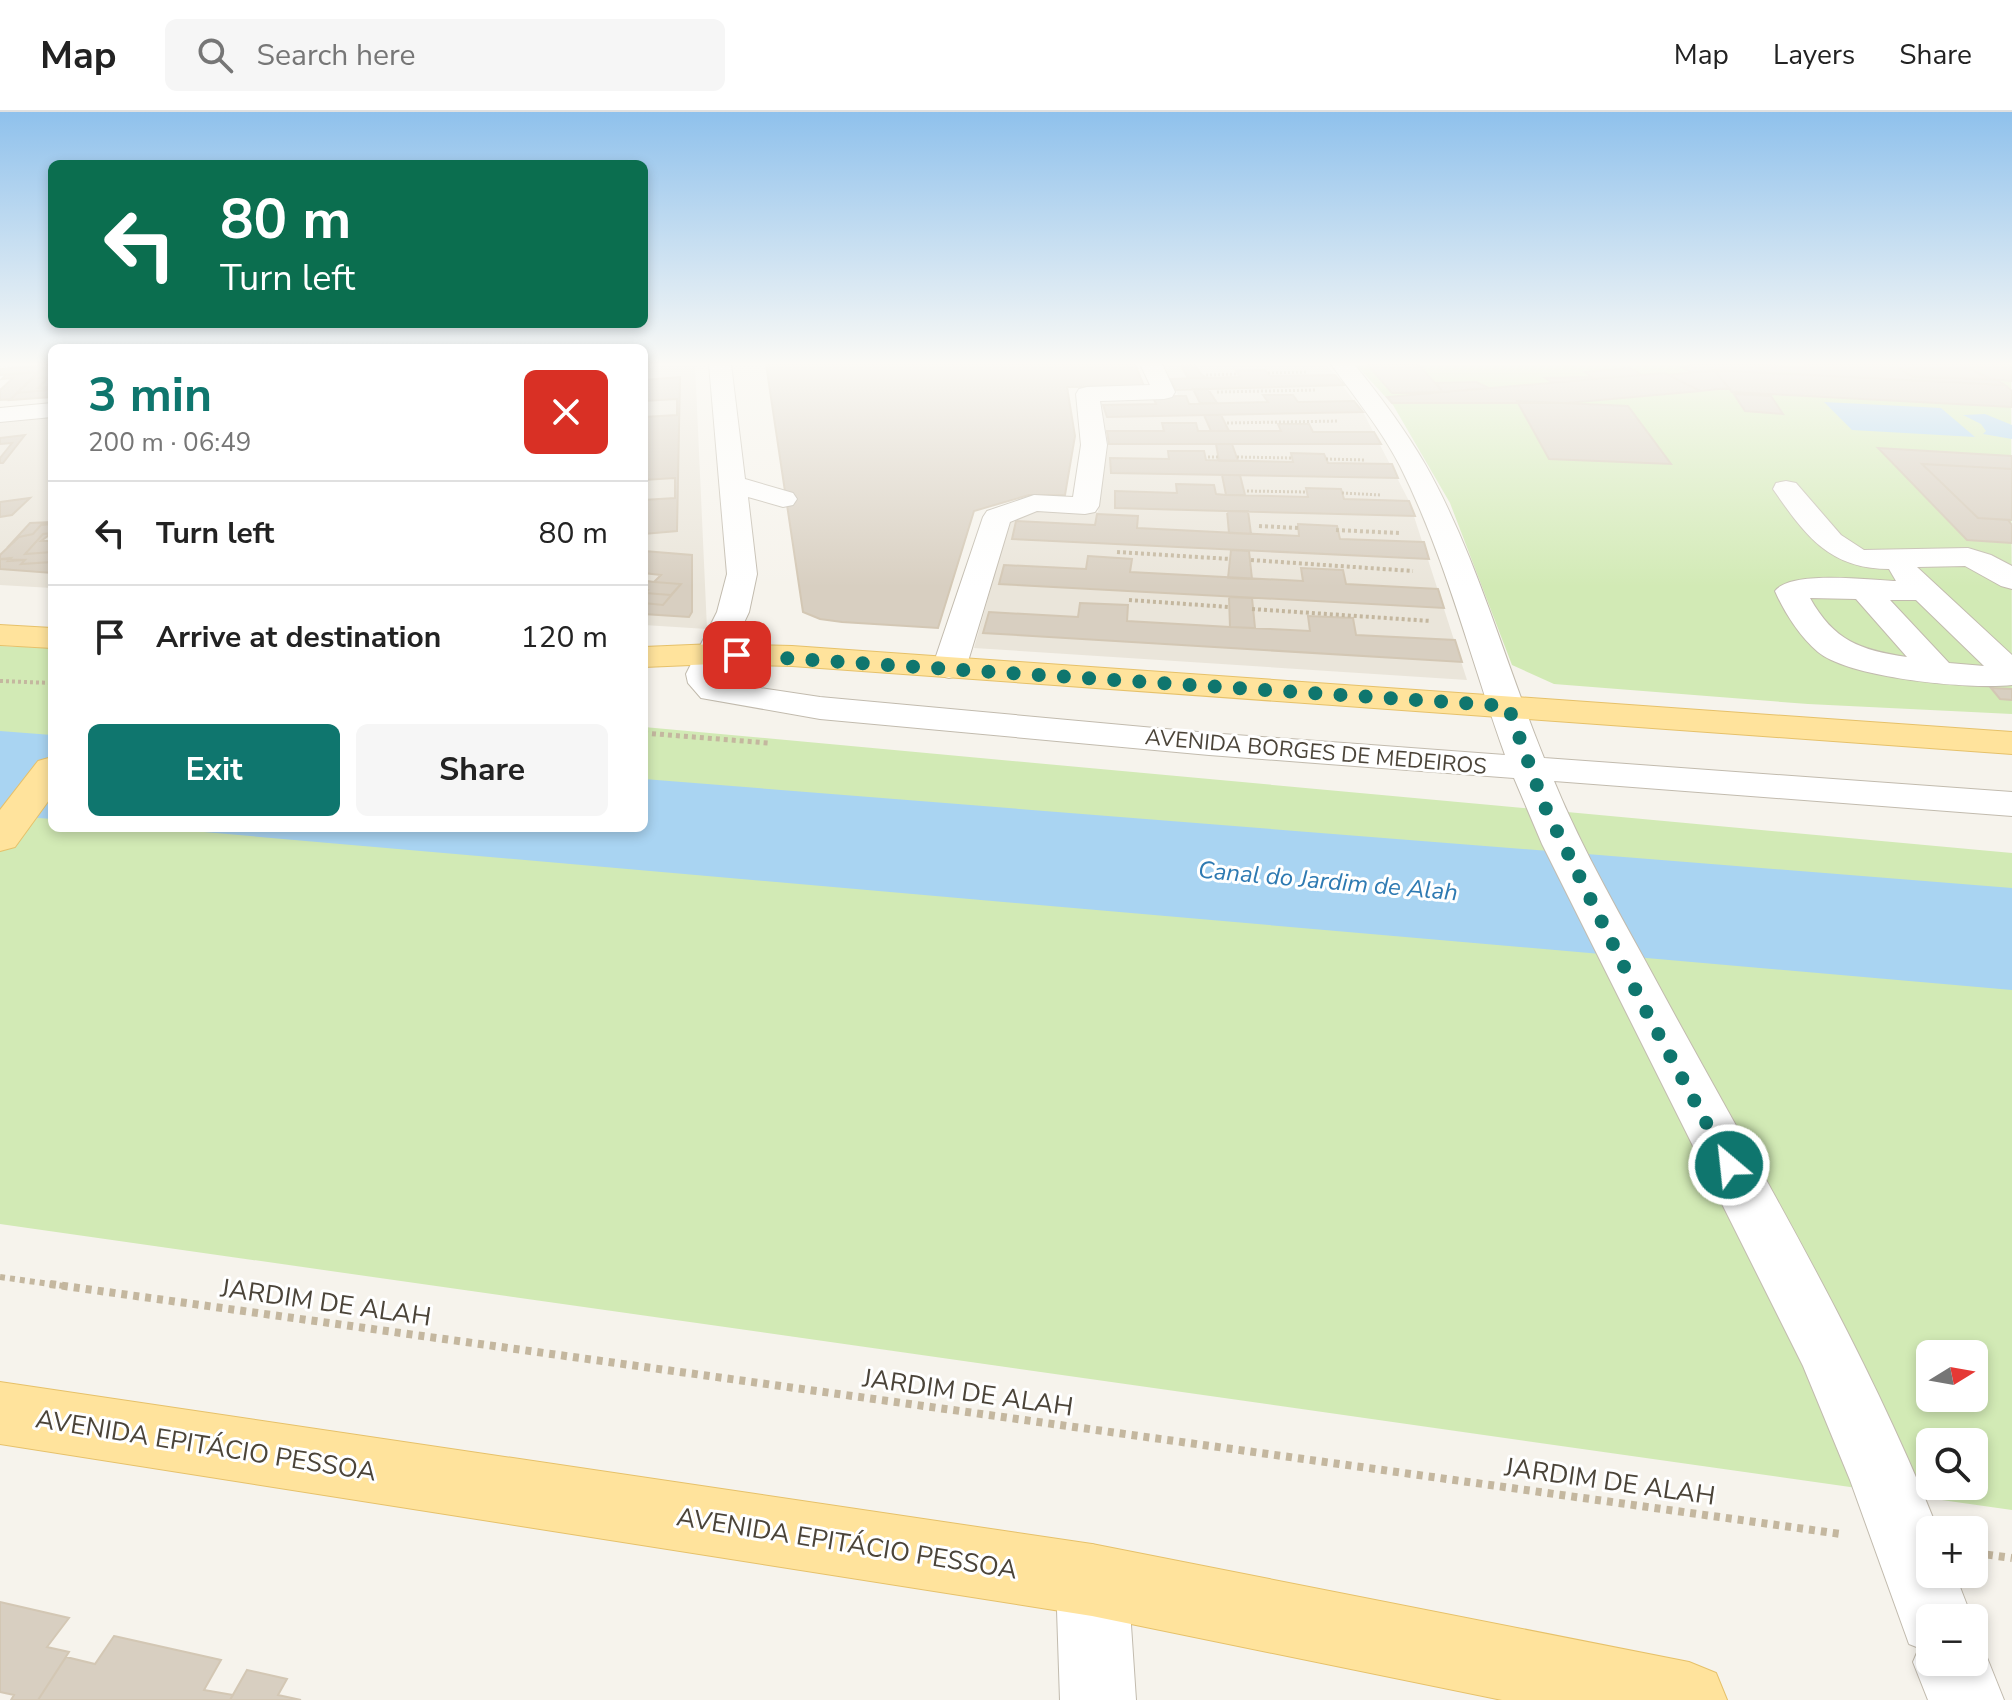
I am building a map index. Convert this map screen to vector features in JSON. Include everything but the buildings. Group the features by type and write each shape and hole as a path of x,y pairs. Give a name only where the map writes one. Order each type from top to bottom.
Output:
{"main road":[{"path":"0,635 48,638"},
{"path":"648,657 714,654 792,656 2012,743"},
{"path":"0,838 48,774"},
{"name":"AVENIDA EPITÁCIO PESSOA","path":"0,1413 1092,1580 1689,1700"}],"street":[{"path":"714,654 733,612 742,574 728,438"},
{"path":"949,668 997,517 1034,503 1085,506 1093,438"},
{"path":"1397,438 1417,471 1448,543 1544,805 1646,1011 1823,1342 1876,1455 1930,1604"},
{"path":"732,477 782,492"},
{"path":"1786,489 1843,552 1892,561 1944,556 1971,558 1987,563 2012,580"},
{"path":"1971,558 2012,596"},
{"path":"1892,561 2012,674"},
{"path":"1924,591 1863,588 1798,588 1791,591 1832,647 1869,661 1937,671 2012,674"},
{"path":"1863,588 1937,671"},
{"name":"AVENIDA BORGES DE MEDEIROS","path":"714,654 703,674 703,682 708,688 757,700 1163,740 2012,804"},
{"path":"1092,1580 1098,1700"},
{"path":"1957,1676 1966,1700"}],"path":[{"path":"1208,457 1218,457"},
{"path":"1237,457 1292,458"},
{"path":"1326,459 1378,460"},
{"path":"1247,491 1307,492"},
{"path":"1342,493 1387,495"},
{"path":"1259,526 1298,528"},
{"path":"1336,530 1400,533"},
{"path":"1117,552 1230,559"},
{"path":"1251,560 1410,571"},
{"path":"1129,600 1229,607"},
{"path":"1252,609 1427,621"},
{"path":"0,681 48,683"},
{"name":"JARDIM DE ALAH","path":"0,1277 1908,1543"},
{"path":"1988,1555 2012,1558"}],"shaded area":[{"path":"0,438 48,438 48,588 0,585"},
{"path":"648,438 698,438 707,629 648,625"},
{"path":"1107,438 1376,438 1409,501 1467,680 974,648 1010,520 1039,509 1098,512"}],"green space":[{"path":"1412,438 2011,438 2012,714 1808,704 1554,684 1512,665 1450,503"},
{"path":"0,646 48,648 48,832 648,832 648,727 2012,853 2012,1510 1942,1500 1988,1500 1988,1428 1916,1428 1916,1496 0,1224"}],"water":[{"path":"0,731 48,735 48,819 0,815"},
{"name":"Canal do Jardim de Alah","path":"648,779 2012,888 2012,990 204,832 648,832"}],"route":[{"path":"737,655 792,656 1508,706 1544,805 1646,1011 1729,1165"}]}
